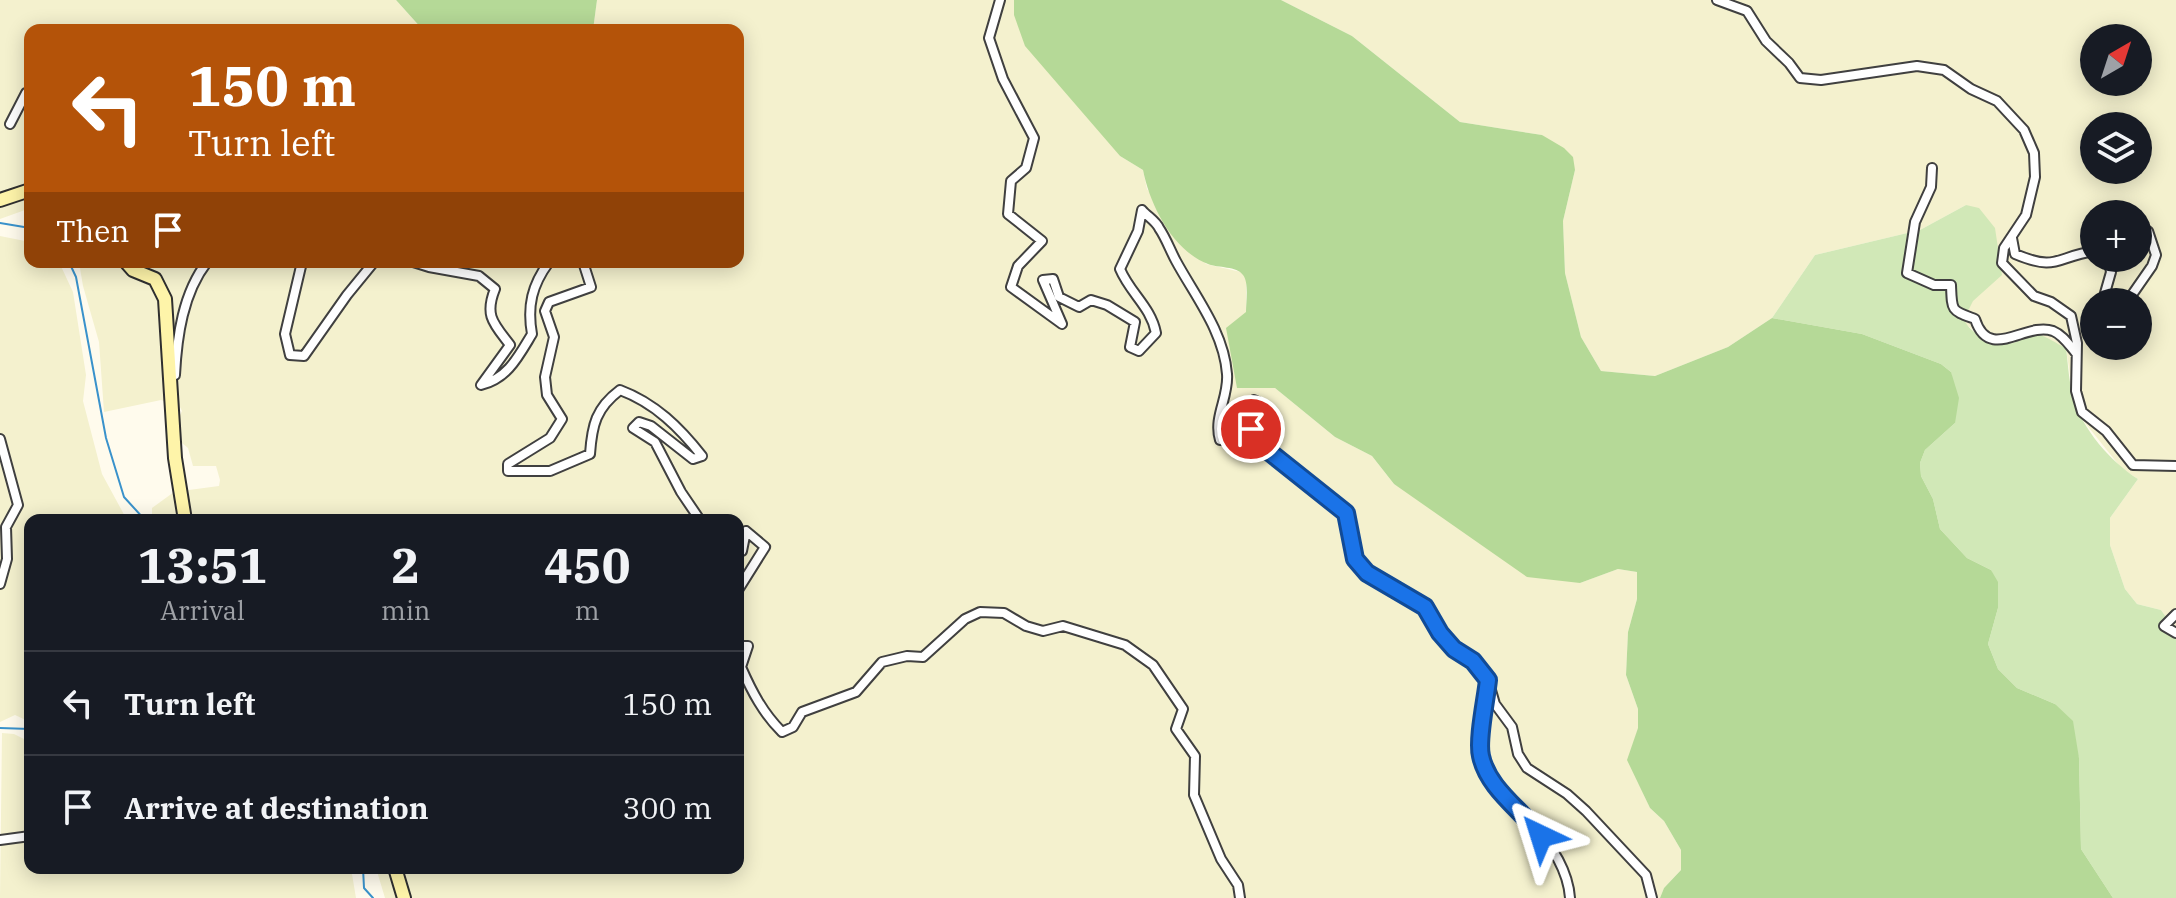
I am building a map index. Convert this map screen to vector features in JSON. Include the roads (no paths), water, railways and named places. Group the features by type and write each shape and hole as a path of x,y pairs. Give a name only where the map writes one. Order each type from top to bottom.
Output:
{"street":[{"path":"1000,0 989,38 1003,79 1034,138 1026,168 1011,181 1008,214 1042,241 1018,266 1011,287 1062,324 1043,280 1053,279 1059,297 1079,307 1091,300 1107,305 1135,322 1130,347 1139,351 1156,333 1153,317 1127,285 1120,269 1138,231 1142,210 1159,226 1177,264 1200,300 1227,370 1227,390 1216,427 1220,440 1227,438 1231,424 1254,400 1260,403 1251,429 1267,450 1346,513 1355,559 1367,573 1425,607 1440,633 1454,649 1473,661 1488,680 1495,704 1512,727 1518,754 1527,768 1567,794 1594,819 1646,875 1652,898"},
{"path":"1717,0 1747,11 1766,41 1800,78 1821,80 1917,66 1944,70 1971,89 1997,101 2024,130 2034,153 2035,177 2026,215 2004,248 2002,263 2034,296 2051,302 2071,316 2075,326 2076,391 2082,412 2106,431 2133,465 2176,466"},
{"path":"10,124 24,97"},
{"path":"1932,168 1931,187 1915,222 1907,273 1934,285 1951,285 1952,308 1958,315 1975,319 1979,330 1987,336 1999,340 2011,339 2037,329 2051,330 2067,342 2076,354"},
{"path":"0,200 24,192"},
{"path":"2012,238 2015,254 2038,264 2054,264 2080,256"},
{"path":"2152,243 2156,255 2152,266"},
{"path":"131,268 155,279 165,299 175,458 184,514"},
{"path":"172,411 177,338 194,279 202,268"},
{"path":"301,268 285,334 290,355 304,356 369,268"},
{"path":"435,268 479,276 495,289 488,305 491,316 510,345 481,385 494,382 511,368 532,334 528,312 534,284 545,268"},
{"path":"585,268 591,287 549,302 545,311 554,337 545,377 547,395 562,419 550,438 508,464 508,471 550,471 590,454 592,430 605,401 620,390 658,409 702,456 693,459 651,426 639,422 633,428 655,442 696,514"},
{"path":"2135,288 2147,272"},
{"path":"0,439 18,505 6,527 7,559 0,584"},
{"path":"744,541 746,531 765,547 744,580"},
{"path":"744,674 753,696 782,732 793,727 802,712 856,692 882,662 907,656 923,657 965,619 980,612 1004,613 1026,626 1043,631 1063,626 1125,645 1153,665 1183,709 1176,729 1195,756 1194,795 1221,859 1238,885 1240,898"},
{"path":"2176,614 2164,626 2176,633"},
{"path":"1488,680 1480,754 1501,793 1529,820 1563,868 1570,898"},
{"path":"0,840 24,837"},
{"path":"397,874 404,898"}],"waterway":[{"path":"0,223 24,227"},
{"path":"72,268 106,438 124,497 140,514"},
{"path":"0,728 24,729"},
{"path":"363,874 364,888 373,898"}]}
